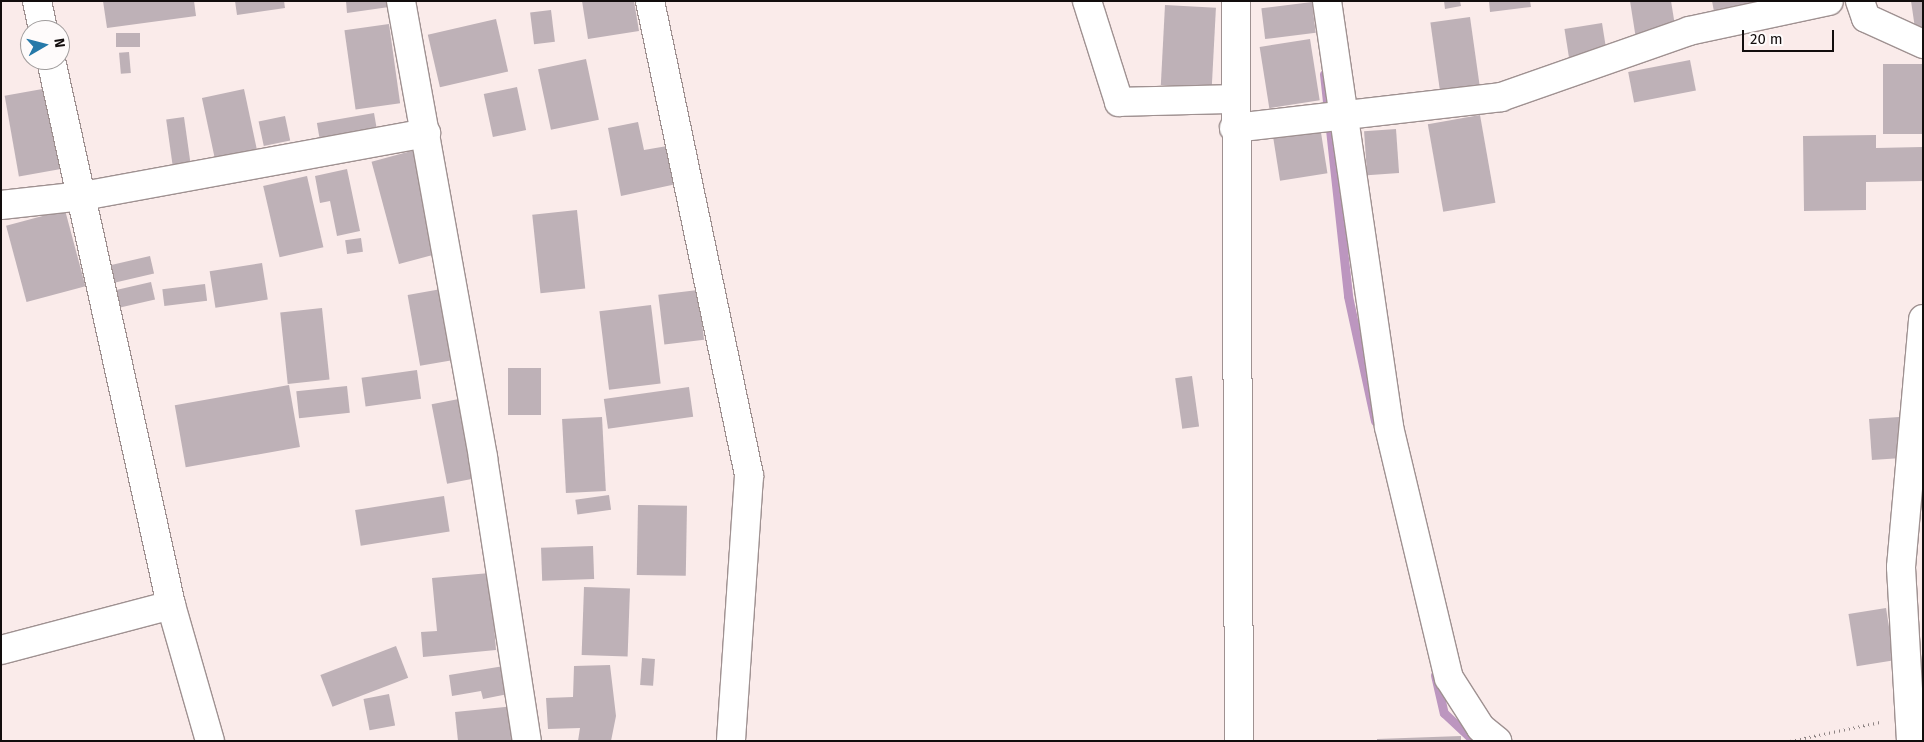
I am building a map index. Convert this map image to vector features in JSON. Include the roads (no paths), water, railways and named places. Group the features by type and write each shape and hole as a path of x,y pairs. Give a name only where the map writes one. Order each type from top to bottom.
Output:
{"street":[{"path":"36,1 41,20"},
{"path":"401,1 426,133 527,741"},
{"path":"650,1 749,476 731,741"},
{"path":"1087,1 1119,102 1234,100"},
{"path":"1236,1 1234,128 1239,741"},
{"path":"1327,1 1340,113 1389,428 1449,678 1481,728 1497,741"},
{"path":"1234,128 1340,113 1501,97 1689,31 1829,1"},
{"path":"1860,1 1866,18 1923,44"},
{"path":"53,70 83,196 171,605 210,741"},
{"path":"1,205 83,196 426,133"},
{"path":"1910,729 1901,567 1923,319"},
{"path":"1,650 171,605"}],"waterway":[{"path":"1324,74 1348,296 1375,421"},
{"path":"1435,675 1444,713 1474,741"}]}
